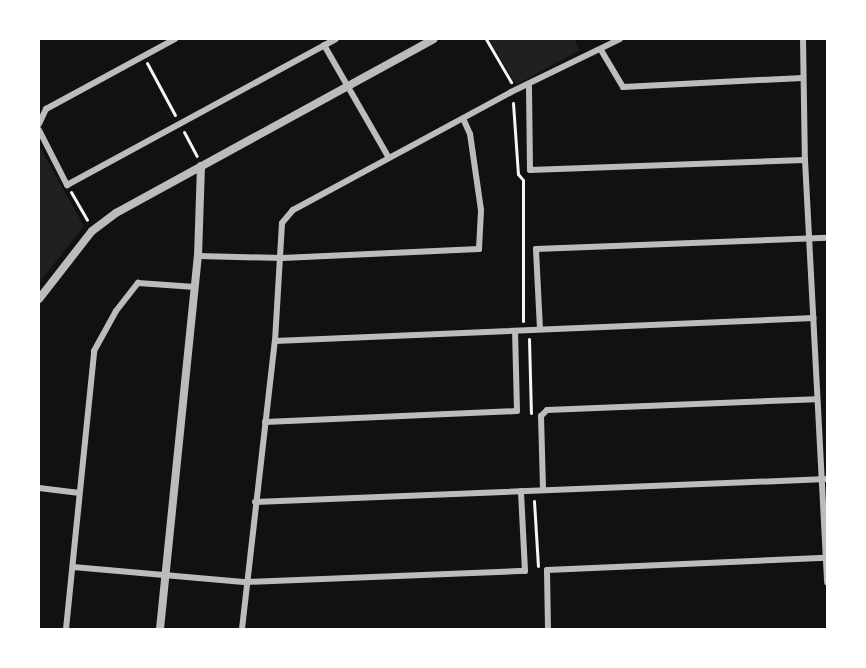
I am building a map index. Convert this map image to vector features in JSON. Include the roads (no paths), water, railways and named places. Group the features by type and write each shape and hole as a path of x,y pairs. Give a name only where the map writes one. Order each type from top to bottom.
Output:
{"street":[{"path":"39,124 46,109 175,39"},
{"path":"39,130 67,185 336,39"},
{"path":"39,299 100,225 201,166 434,39"},
{"path":"242,629 275,340 282,258 282,223 292,210 463,118 529,87 620,39"},
{"path":"803,39 805,160 811,239 816,399 825,479 827,582"},
{"path":"324,45 389,158"},
{"path":"601,50 623,87 804,78"},
{"path":"529,87 530,170 805,160"},
{"path":"198,256 282,258 479,249 481,210 470,134 463,118"},
{"path":"160,629 198,256 201,166"},
{"path":"540,329 536,249 827,238"},
{"path":"66,629 94,351 116,311 138,283 195,287"},
{"path":"275,340 814,318"},
{"path":"265,422 517,411 514,331"},
{"path":"543,488 541,416 547,410 816,399"},
{"path":"255,502 521,491 543,488 825,479"},
{"path":"39,488 78,493"},
{"path":"73,567 246,582 525,571 521,491"},
{"path":"548,629 547,570 826,558"}]}
